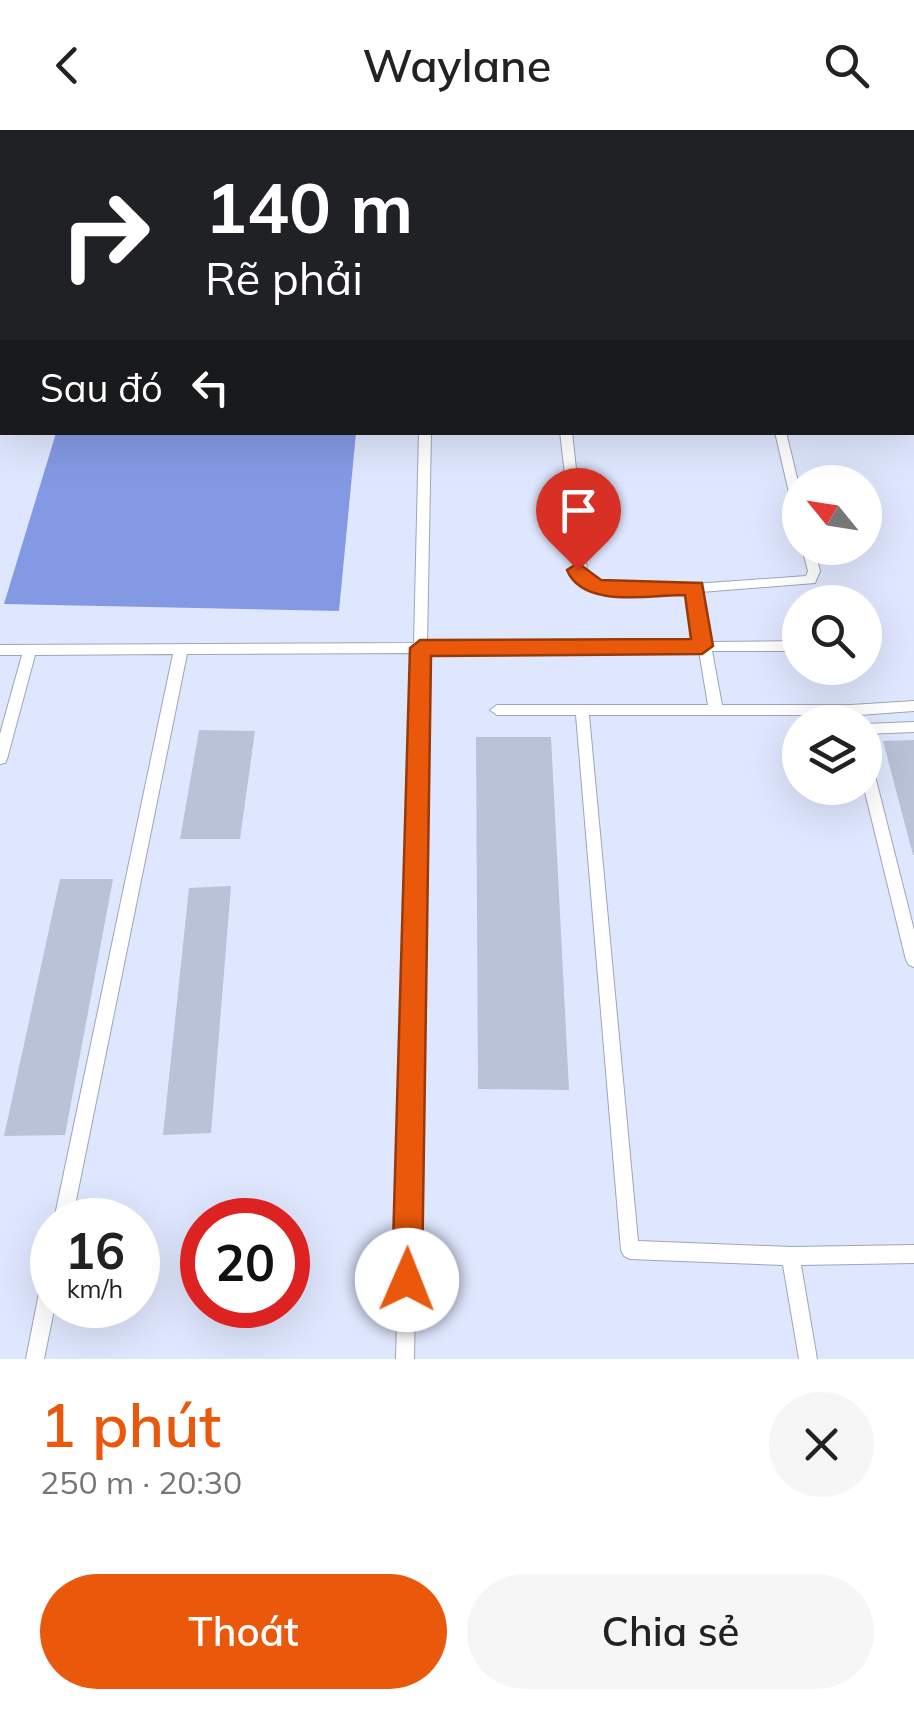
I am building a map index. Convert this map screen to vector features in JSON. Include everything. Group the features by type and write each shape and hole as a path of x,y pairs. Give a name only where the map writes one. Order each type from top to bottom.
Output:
{"lane":[{"path":"405,1359 425,435"},
{"path":"566,435 582,581 599,588 694,588 810,580 812,565"},
{"path":"781,435 788,465"},
{"path":"694,588 716,710"},
{"path":"0,650 782,646"},
{"path":"69,1198 182,649"},
{"path":"0,759 30,650"},
{"path":"882,711 914,706"},
{"path":"498,710 782,713"},
{"path":"582,710 630,1250 791,1256 914,1254"},
{"path":"882,729 914,727"},
{"path":"875,805 914,960"},
{"path":"791,1256 808,1359"},
{"path":"35,1359 41,1328"}],"shaded area":[{"path":"0,435 914,435 914,1359 0,1359"}],"water":[{"path":"55,435 356,435 339,611 4,604"}],"building":[{"path":"199,730 255,731 240,839 180,839"},
{"path":"476,737 551,737 569,1090 478,1089"},
{"path":"914,740 914,855 913,855 883,741"},
{"path":"60,879 113,879 65,1135 4,1136"},
{"path":"231,886 211,1133 163,1135 189,888"}],"route":[{"path":"407,1280 420,648 702,646 694,588 599,588 582,581 578,570"}]}
